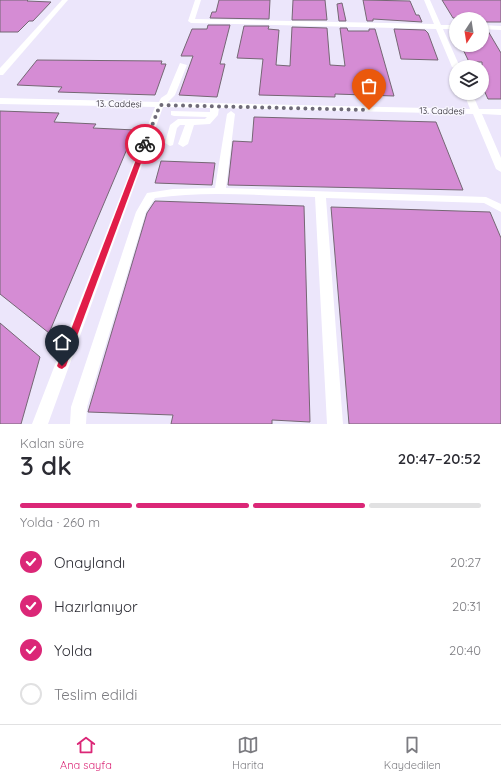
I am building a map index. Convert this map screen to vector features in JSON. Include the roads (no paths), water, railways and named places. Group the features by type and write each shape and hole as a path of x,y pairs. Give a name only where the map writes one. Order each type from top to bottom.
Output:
{"street":[{"path":"0,73 65,0"},
{"path":"198,0 191,21 449,27"},
{"path":"427,0 453,60"},
{"path":"489,28 501,28"},
{"path":"40,424 161,105 164,100 171,95 183,65"},
{"path":"471,100 501,168"},
{"name":"13. Caddesi","path":"0,101 161,105 214,111 501,112"},
{"path":"174,113 214,111"},
{"path":"170,143 173,127 178,122 207,122 214,111"},
{"path":"220,191 230,114"},
{"path":"183,144 190,122"},
{"path":"78,424 79,407 110,306 141,212 151,195 173,192 220,191 486,200 501,209"},
{"path":"320,195 335,424"}]}
